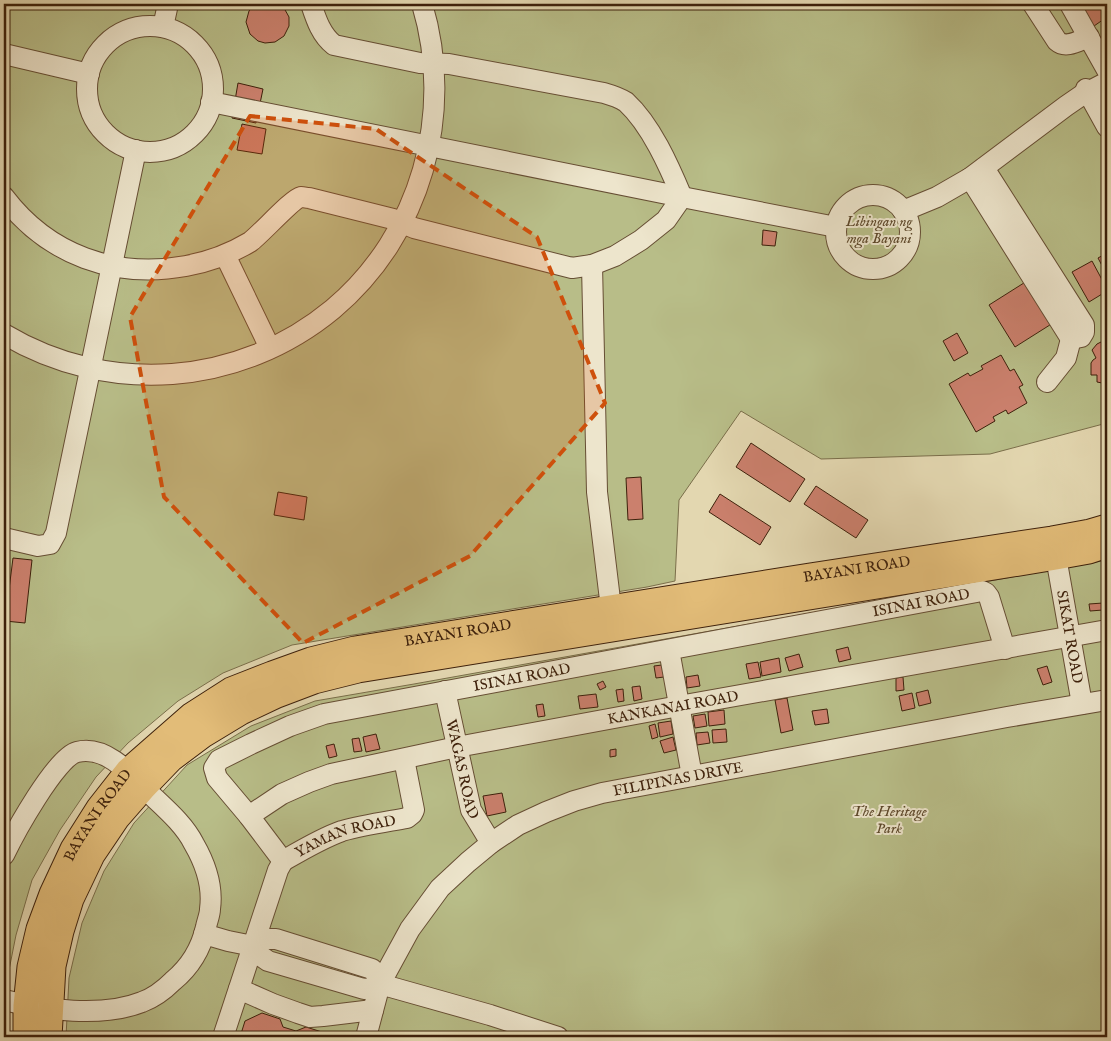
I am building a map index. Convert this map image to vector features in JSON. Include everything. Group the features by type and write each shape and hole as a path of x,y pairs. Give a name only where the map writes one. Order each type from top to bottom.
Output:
{"main road":[{"name":"BAYANI ROAD","path":"49,1037 53,966 61,930 71,899 92,855 117,818 136,779 159,743 192,715 231,690 311,660 356,649 611,608 1056,556 1090,532 1107,527"},
{"name":"BAYANI ROAD","path":"26,1037 15,1003 30,966 39,929 52,894 73,849 99,808 136,779 171,758 203,735 241,712 277,695 314,681 358,670 1089,551 1107,545"}],"street":[{"path":"163,27 168,4"},
{"path":"311,4 324,36 334,45 420,63 449,64 604,93 624,101 640,118 655,142 671,171 682,197"},
{"path":"4,334 21,345 56,359 91,369 127,374 164,375 200,371 236,362 270,348 303,331 332,309 353,290 383,254 402,223 418,185 429,146 434,105 434,64 428,24 422,4"},
{"path":"1033,4 1061,45 1067,46 1089,37"},
{"path":"903,211 937,197 977,173 1085,92 1107,71 1070,4"},
{"path":"139,27 163,27 185,37 195,45 202,55 212,78 211,102 201,125 184,142 161,151 136,150 114,140 104,132 97,122 91,111 88,99 87,86 89,74 99,52 116,36 127,30 139,27"},
{"path":"4,54 89,74"},
{"path":"1085,92 1107,126"},
{"path":"211,102 836,227"},
{"path":"4,538 38,546 50,544 56,533 136,150"},
{"path":"977,173 1071,339 1066,358 1047,382"},
{"path":"876,195 892,200 903,211 908,218 910,235 905,252 893,264 886,268 868,270 852,264 846,258 837,244 836,227 842,212 853,200 876,195"},
{"path":"7,209 56,245 82,258 112,267 139,270 167,270 197,264 225,255 250,241 300,197 393,218 414,228 572,268 592,265 615,256 641,240 666,220 682,197"},
{"path":"225,255 270,348"},
{"path":"592,265 597,492 611,608"},
{"name":"SIKAT ROAD","path":"1056,556 1082,704"},
{"name":"ISINAI ROAD","path":"283,860 217,778 214,768 218,760 290,726 324,714 982,591 989,597 1005,649"},
{"name":"KANKANAI ROAD","path":"249,816 282,794 309,782 331,774 404,758 679,706 1107,630"},
{"path":"669,650 692,776"},
{"name":"WAGAS ROAD","path":"446,691 471,810 491,843"},
{"name":"FILIPINAS DRIVE","path":"366,1037 380,984 410,929 440,888 491,843 518,825 546,812 602,793 1107,700"},
{"path":"4,855 23,819 46,783 65,759 76,752 90,750 110,757 136,779 178,822 193,842 203,862 210,886 210,909 199,949 184,972 163,990 142,1002 118,1008 98,1010 68,1010 15,1003"},
{"name":"YAMAN ROAD","path":"283,860 340,832 407,818 412,814 414,810 404,758"},
{"path":"223,1037 278,870 283,860"},
{"path":"204,934 253,946 258,954 268,961 364,989 380,984 558,1037"},
{"path":"239,989 310,1017 373,1010"}],"highlighted area":[{"path":"250,116 376,129 537,237 605,403 470,556 303,643 164,497 130,317"}],"green space":[{"name":"Libingan ng mga Bayani","path":"4,4 1107,4 1107,423 990,454 821,459 741,411 679,500 675,581 292,645 223,673 178,701 128,743 96,777 60,830 32,880 16,935 4,995"},
{"name":"The Heritage Park","path":"1107,560 1107,1037 66,1037 69,978 82,923 104,871 134,823 187,765 251,726 315,701"}],"building":[{"path":"255,4 278,4 284,8 289,17 289,26 284,36 275,42 265,43 258,41 250,34 246,22 249,11"},
{"path":"1107,4 1107,17 1094,26 1081,5"},
{"path":"238,83 263,89 256,123 232,118"},
{"path":"242,124 266,129 262,154 237,150"},
{"path":"763,230 777,232 775,246 762,245"},
{"path":"1107,253 1107,275 1098,258"},
{"path":"1092,261 1107,291 1089,302 1072,272"},
{"path":"1027,281 1053,323 1015,347 989,305"},
{"path":"957,333 968,353 954,361 943,341"},
{"path":"1107,339 1107,384 1097,382 1097,375 1091,375 1091,363 1096,358 1092,350 1097,344"},
{"path":"1001,355 1010,371 1014,369 1023,385 1019,387 1027,403 1008,414 1006,410 993,417 995,421 976,432 949,384 968,373 970,376 983,369 981,366"},
{"path":"751,443 805,479 790,502 736,467"},
{"path":"641,477 643,519 628,520 626,478"},
{"path":"816,486 868,520 856,538 804,504"},
{"path":"278,492 307,497 304,520 274,515"},
{"path":"720,494 771,527 760,545 709,512"},
{"path":"13,558 32,560 25,623 5,621"},
{"path":"1103,603 1103,610 1090,611 1089,604"},
{"path":"848,647 851,659 839,662 836,650"},
{"path":"799,654 803,667 789,671 785,658"},
{"path":"779,658 781,672 762,676 760,662"},
{"path":"758,662 761,677 749,679 746,664"},
{"path":"662,665 664,677 656,678 654,666"},
{"path":"1047,666 1052,682 1043,685 1037,669"},
{"path":"698,675 700,686 687,688 686,677"},
{"path":"903,677 904,690 896,691 896,678"},
{"path":"603,681 606,687 600,690 597,684"},
{"path":"640,686 642,699 634,701 632,687"},
{"path":"623,689 624,701 618,702 616,690"},
{"path":"928,690 931,703 919,706 916,693"},
{"path":"912,693 915,708 902,711 899,696"},
{"path":"596,694 598,707 580,709 578,696"},
{"path":"787,698 793,730 781,733 775,700"},
{"path":"543,704 545,716 538,717 536,705"},
{"path":"827,709 829,723 815,725 812,711"},
{"path":"724,710 725,724 709,726 708,712"},
{"path":"705,714 707,726 695,728 693,716"},
{"path":"671,721 673,734 660,737 658,723"},
{"path":"655,724 658,737 652,739 649,726"},
{"path":"726,729 727,742 713,743 712,730"},
{"path":"708,732 710,743 697,745 696,733"},
{"path":"376,734 380,749 366,752 363,737"},
{"path":"673,737 676,750 664,753 660,741"},
{"path":"359,738 362,751 354,752 352,739"},
{"path":"334,744 337,756 329,758 326,746"},
{"path":"616,749 616,756 610,757 610,750"},
{"path":"502,793 506,812 487,816 483,796"},
{"path":"262,1013 280,1019 283,1027 296,1031 306,1027 322,1032 325,1037 240,1037 245,1021"}]}
